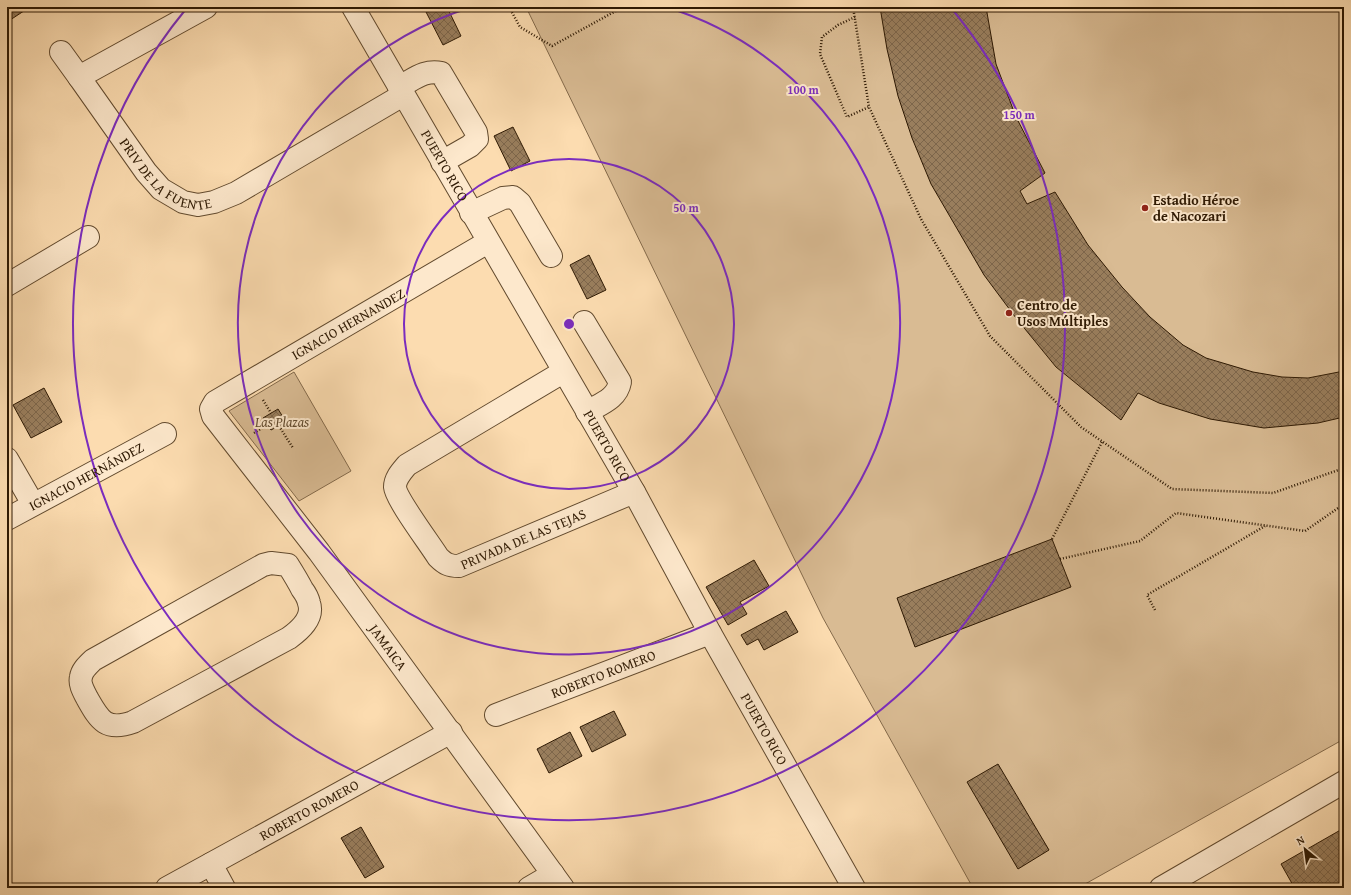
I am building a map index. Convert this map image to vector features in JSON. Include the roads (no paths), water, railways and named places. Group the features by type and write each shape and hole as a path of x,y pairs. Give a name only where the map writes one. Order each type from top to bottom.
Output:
{"street":[{"path":"79,77 206,7"},
{"name":"PUERTO RICO","path":"353,7 563,372 634,492 710,633 854,888"},
{"name":"PRIV DE LA FUENTE","path":"61,52 146,172 161,188 183,202 198,205 214,202 236,193 401,91 425,73 433,71 441,73 476,132 477,139 470,146 442,162"},
{"path":"471,213 503,198 513,197 520,203 551,256"},
{"path":"7,286 88,237"},
{"name":"IGNACIO HERNANDEZ","path":"211,409 215,402 488,242"},
{"path":"584,322 620,382 618,390 612,397 587,412"},
{"name":"PRIVADA DE LAS TEJAS","path":"563,372 407,465 397,479 395,486 401,500 438,557 450,566 459,566 634,492"},
{"name":"JAMAICA","path":"211,409 213,416 319,552 558,881"},
{"name":"IGNACIO HERNÁNDEZ","path":"7,519 165,434"},
{"path":"7,458 33,504"},
{"path":"292,571 319,552"},
{"path":"271,563 288,565 292,571 309,602 310,610 305,624 298,632 124,726 113,726 98,717 84,693 81,684 81,677 93,660 263,565 271,563"},
{"name":"ROBERTO ROMERO","path":"496,716 710,633"},
{"name":"ROBERTO ROMERO","path":"167,888 451,732"},
{"path":"1161,888 1344,782"},
{"path":"210,864 224,888"},
{"path":"529,888 558,881"}],"place":[{"name":"Estadio Héroe de Nacozari","path":"1145,208"},
{"name":"Centro de Usos Múltiples","path":"1009,313"}],"park label":[{"name":"Las Plazas","path":"282,422"}]}
